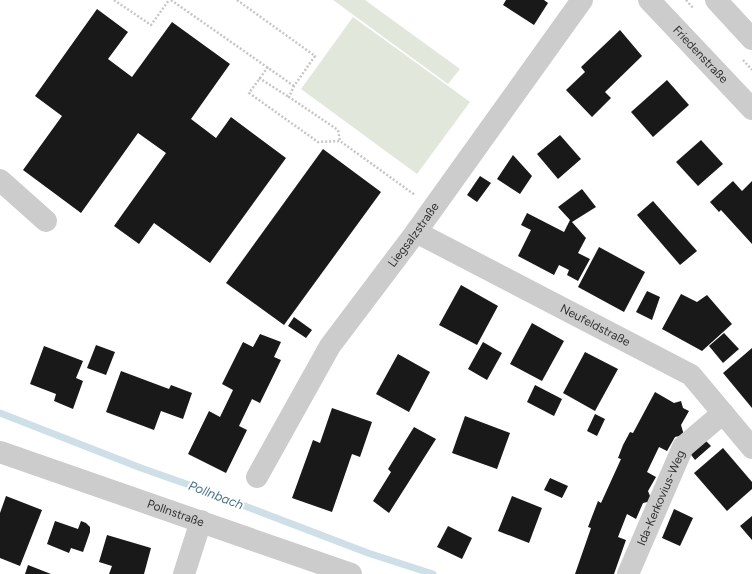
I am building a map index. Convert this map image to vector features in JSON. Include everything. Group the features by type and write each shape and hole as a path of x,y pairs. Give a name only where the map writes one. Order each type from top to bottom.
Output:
{"street":[{"name":"Liegsalzstraße","path":"257,477 330,346 416,232 582,0"},
{"name":"Friedenstraße","path":"648,0 752,109"},
{"path":"716,0 752,39"},
{"path":"0,180 46,221"},
{"name":"Neufeldstraße","path":"416,232 691,375 752,448"},
{"name":"Ida-Kerkovius-Weg","path":"628,574 683,447 723,413"},
{"name":"Pollnstraße","path":"0,452 351,574"},
{"path":"184,574 201,521"}],"path":[{"path":"114,0 151,25 170,0 294,86"},
{"path":"237,0 315,56 294,86 289,98"},
{"path":"268,67 248,93 318,142 340,141 433,208"},
{"path":"259,78 338,130 340,141"}],"shaded area":[{"path":"333,0 365,0 460,69 448,84"},
{"path":"353,17 470,102 417,174 301,89"}],"building":[{"path":"506,0 544,0 548,3 534,25 503,5"},
{"path":"97,9 128,32 108,59 132,77 172,22 230,64 191,119 216,138 231,117 286,158 210,263 154,223 139,244 114,226 166,153 138,133 81,213 23,170 62,116 35,96"},
{"path":"620,30 642,56 605,92 611,98 592,117 566,90 585,72 581,67"},
{"path":"667,80 689,105 653,137 631,112"},
{"path":"560,135 581,159 558,179 537,154"},
{"path":"701,140 723,164 698,186 676,162"},
{"path":"323,149 381,192 284,325 226,283"},
{"path":"513,155 532,176 520,194 497,179"},
{"path":"480,176 491,183 477,202 467,195"},
{"path":"733,181 742,191 752,181 752,244 721,210 719,212 710,202"},
{"path":"582,189 596,207 572,222 586,238 578,253 590,259 578,281 567,275 569,270 559,265 554,275 518,256 531,230 521,225 527,213 564,232 570,220 558,207"},
{"path":"653,201 697,251 680,265 637,215"},
{"path":"599,247 645,272 624,312 578,287"},
{"path":"461,285 498,306 477,345 439,325"},
{"path":"647,291 660,297 652,320 636,312"},
{"path":"681,294 697,302 707,295 732,324 702,351 662,329"},
{"path":"294,317 312,330 306,338 288,326"},
{"path":"532,323 564,341 542,381 510,364"},
{"path":"724,333 739,349 723,363 709,346"},
{"path":"260,334 281,342 274,357 281,360 260,403 252,399 239,426 247,430 226,473 188,454 209,411 220,417 233,390 222,384 243,342 253,347"},
{"path":"483,342 502,353 487,380 468,369"},
{"path":"96,345 115,352 106,375 87,368"},
{"path":"44,346 83,361 76,378 83,381 73,409 54,401 56,394 30,384"},
{"path":"752,348 752,408 723,373"},
{"path":"585,352 618,369 595,411 563,393"},
{"path":"398,354 430,372 409,412 376,394"},
{"path":"121,371 169,389 171,385 192,393 183,419 161,411 154,430 106,412"},
{"path":"535,385 562,399 554,416 527,402"},
{"path":"655,392 674,403 681,401 683,408 689,411 681,425 684,435 675,437 667,451 659,447 647,472 656,477 648,491 652,501 643,503 636,519 627,514 618,537 626,540 614,574 575,574 591,528 588,527 598,501 601,503 621,459 618,458 623,445 630,432 633,433"},
{"path":"332,408 372,422 360,457 352,454 332,512 292,498 313,440 320,443"},
{"path":"595,414 605,419 597,436 587,431"},
{"path":"465,416 510,433 497,469 452,453"},
{"path":"414,427 436,439 389,513 373,501 391,472 388,469"},
{"path":"704,439 711,446 695,460 689,452"},
{"path":"723,448 752,482 752,489 727,511 694,473"},
{"path":"550,478 568,486 562,498 544,490"},
{"path":"6,496 42,510 20,566 0,558 0,513"},
{"path":"512,496 542,508 529,543 498,531"},
{"path":"674,509 693,518 680,546 662,538"},
{"path":"752,516 752,540 740,526"},
{"path":"55,521 78,529 81,521 90,527 90,532 83,552 71,548 69,553 47,544"},
{"path":"448,526 472,538 462,559 437,547"},
{"path":"107,535 151,548 144,574 109,574 112,566 99,562"},
{"path":"28,565 51,574 25,574"}],"waterway":[{"name":"Pollnbach","path":"0,413 141,468 368,553 433,574"}]}
